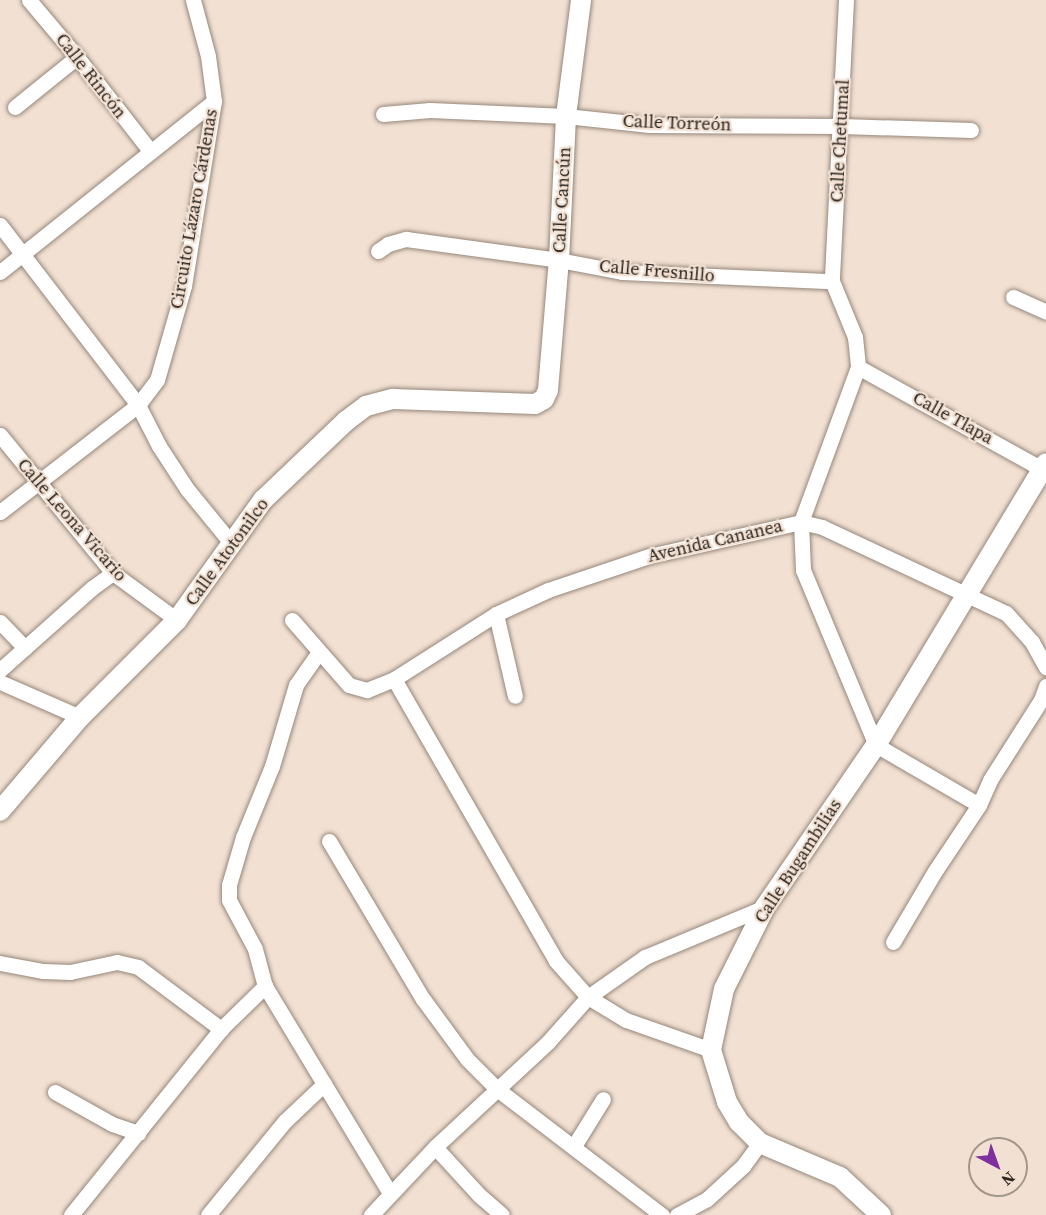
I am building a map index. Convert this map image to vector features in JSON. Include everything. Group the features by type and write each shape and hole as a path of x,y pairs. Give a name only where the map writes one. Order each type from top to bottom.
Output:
{"street":[{"name":"Calle Rincón","path":"29,0 77,57 151,153"},
{"path":"193,0 208,56 214,100"},
{"name":"Calle Cancún","path":"544,399 548,390 559,260 566,116 581,0"},
{"name":"Calle Chetumal","path":"832,281 842,126 846,0"},
{"path":"15,106 77,57"},
{"name":"Circuito Lázaro Cárdenas","path":"0,272 151,153 214,100"},
{"name":"Circuito Lázaro Cárdenas","path":"0,512 138,405 157,380 184,286 214,100"},
{"name":"Calle Torreón","path":"383,114 430,110 566,116 650,125 842,126 971,130"},
{"path":"0,225 138,405 181,480 232,544"},
{"name":"Calle Fresnillo","path":"378,251 388,244 406,239 559,260 622,273 832,281"},
{"path":"832,281 855,337 858,367 801,522 803,570 876,745 979,805"},
{"path":"1013,297 1046,312"},
{"name":"Calle Tlapa","path":"858,367 1045,468"},
{"name":"Calle Atotonilco","path":"0,811 80,717 177,620 263,500 346,421 366,406 393,399 535,404 544,399"},
{"name":"Calle Leona Vicario","path":"0,435 113,573 177,620"},
{"name":"Calle Bugambilias","path":"881,1215 840,1177 760,1143 739,1122 727,1102 711,1050 724,989 765,907 876,745 1045,468"},
{"name":"Avenida Cananea","path":"319,652 349,685 368,690 394,679 496,614 548,590 649,556 801,522 822,527 968,594 1006,614 1032,642 1046,667"},
{"path":"0,670 92,588 113,573"},
{"path":"496,614 515,696"},
{"path":"292,620 319,652 297,685 272,766 243,837 230,885 229,900 255,949 265,986 390,1193"},
{"path":"0,622 25,648"},
{"path":"394,679 556,961 588,996 626,1020 711,1050"},
{"path":"0,682 80,717"},
{"path":"893,942 935,871 979,805 990,780 1041,700 1046,686"},
{"path":"329,841 423,999 467,1059 497,1089 662,1215"},
{"path":"371,1215 435,1147 548,1042 588,996 645,957 765,907"},
{"path":"0,963 43,971 70,972 117,962 138,967 221,1029"},
{"path":"71,1215 221,1029 265,986"},
{"path":"208,1215 285,1121 324,1084"},
{"path":"55,1092 112,1124 138,1133"},
{"path":"574,1146 603,1099"},
{"path":"677,1215 707,1199 743,1166 760,1143"},
{"path":"435,1147 479,1195 502,1215"}]}
